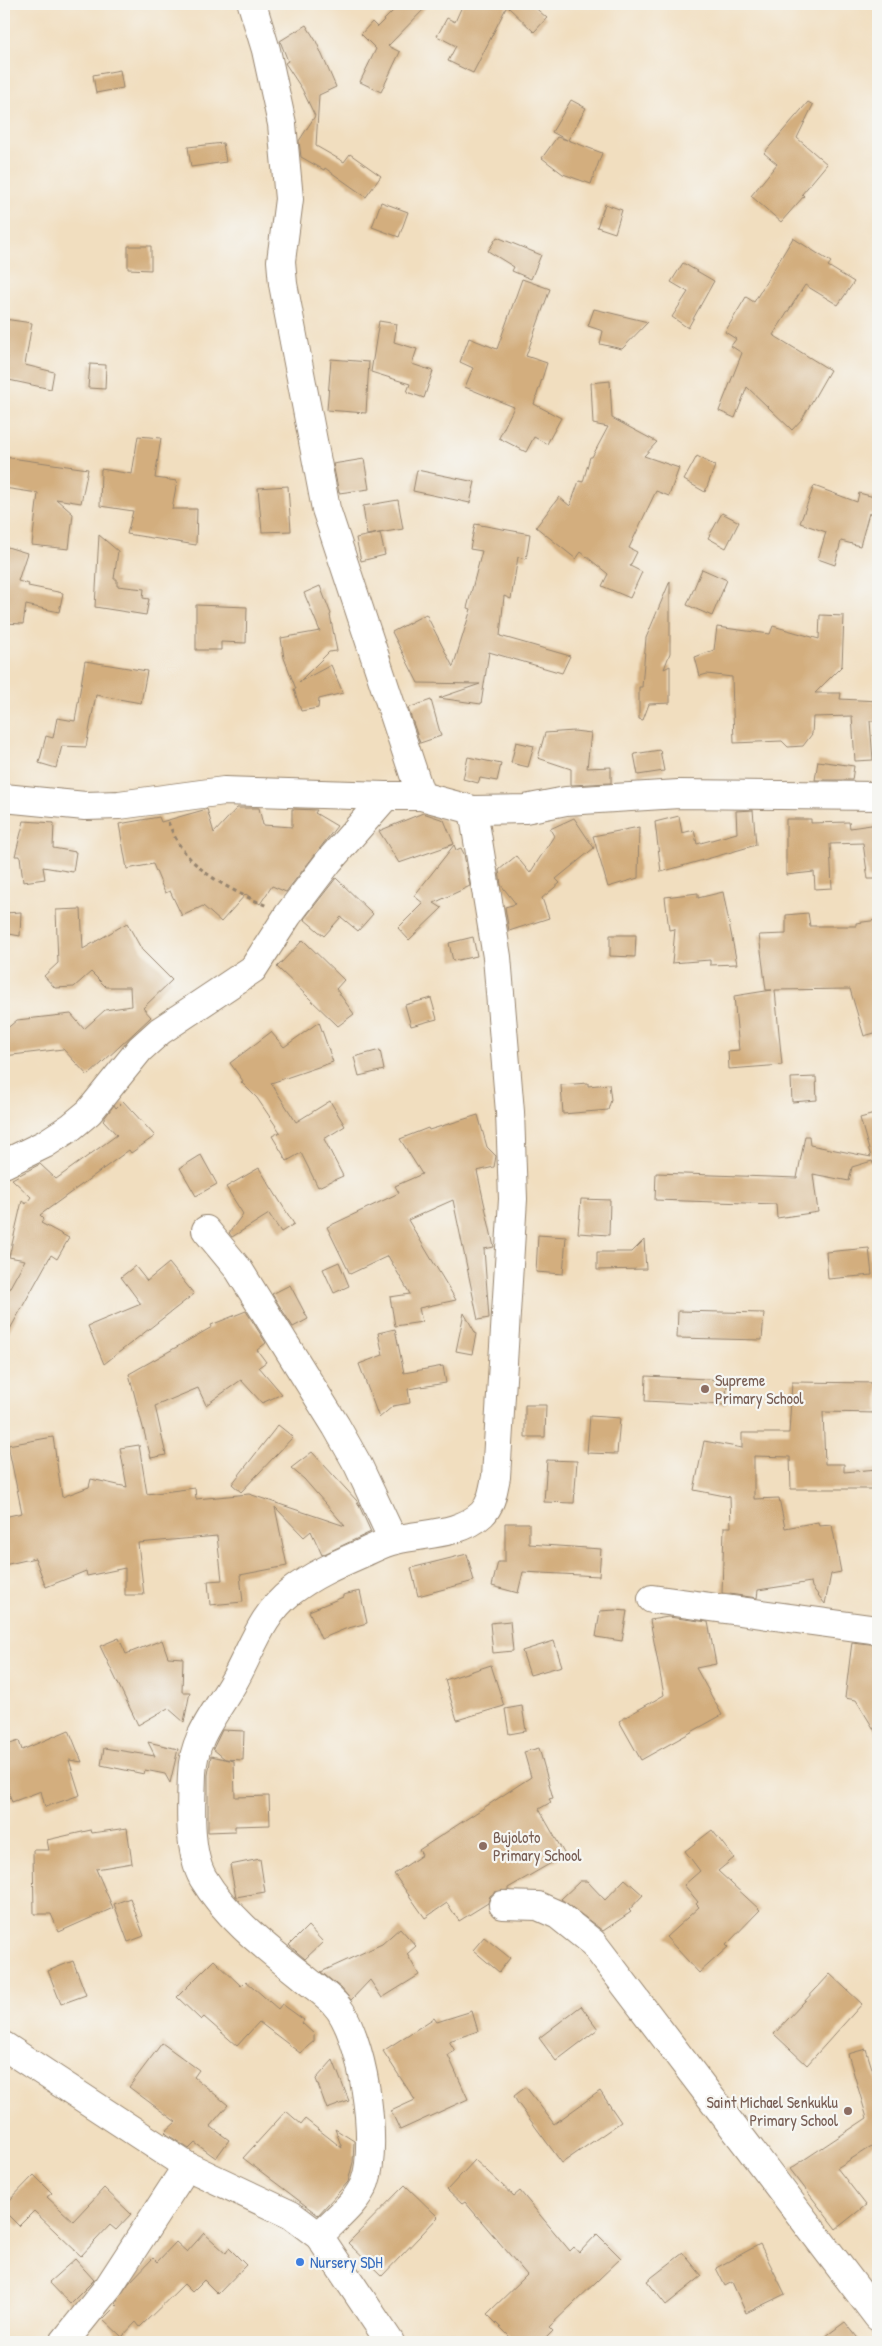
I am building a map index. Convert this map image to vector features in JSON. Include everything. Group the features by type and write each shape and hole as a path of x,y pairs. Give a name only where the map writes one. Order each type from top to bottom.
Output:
{"street":[{"path":"252,4 266,50 282,124 289,199 281,261 282,284 324,499 421,796"},
{"path":"4,798 85,806 157,800 224,791 421,796 473,810 526,809 566,801 679,794 878,796"},
{"path":"4,1164 46,1144 71,1127 89,1112 140,1050 160,1030 253,969 288,915 329,861 386,796"},
{"path":"319,2236 354,2199 364,2183 371,2147 366,2085 348,2025 336,2004 260,1942 217,1898 202,1876 196,1859 193,1834 192,1771 202,1732 232,1685 250,1646 271,1612 290,1592 315,1575 393,1540 460,1527 471,1522 483,1513 491,1500 496,1477 513,1199 511,1122 497,957 473,810"},
{"path":"206,1230 239,1270 336,1426 358,1465 393,1540"},
{"path":"652,1599 878,1630"},
{"path":"503,1905 538,1906 558,1915 593,1943 878,2317"},
{"path":"4,2046 187,2166 291,2214 319,2236 390,2342"},
{"path":"64,2342 109,2286 187,2166"}],"path":[{"path":"157,800 180,846 189,857 236,892 288,915"}],"building":[{"path":"400,4 429,4 388,46 400,52 381,92 360,82 376,49 361,34 372,22 377,27"},
{"path":"463,4 531,4 547,18 534,32 507,6 473,73 448,61 456,46 437,36 447,18 455,22"},
{"path":"306,25 316,41 336,87 319,95 316,146 344,162 350,154 381,176 366,197 325,168 324,170 301,157 299,141 315,116 302,89 285,63 288,61 280,41"},
{"path":"120,70 123,88 96,93 93,75"},
{"path":"571,100 586,108 568,140 602,153 591,184 563,174 542,158 557,137 567,140 552,132"},
{"path":"808,102 813,105 797,138 827,164 802,194 804,196 781,222 751,196 777,164 764,153"},
{"path":"223,143 226,162 191,167 188,147"},
{"path":"381,202 408,212 399,237 372,227"},
{"path":"605,204 622,210 615,233 597,227"},
{"path":"497,237 541,255 531,279 512,271 514,267 488,251"},
{"path":"793,238 831,262 828,266 854,282 838,305 805,285 773,335 830,370 802,419 792,430 747,387 735,418 719,411 742,353 731,346 736,339 725,332 746,297 754,302"},
{"path":"128,246 151,246 151,270 128,269"},
{"path":"683,263 714,281 688,328 672,317 688,292 671,282"},
{"path":"522,279 550,289 526,356 547,363 534,404 561,418 547,444 534,437 526,452 499,438 514,407 465,387 473,368 460,362 469,338 497,349"},
{"path":"594,309 648,322 622,349 600,344 603,331 588,326"},
{"path":"4,319 32,323 25,365 54,372 51,389 4,379 8,357 4,356"},
{"path":"379,321 397,324 394,342 417,349 412,364 433,371 424,398 407,392 410,384 371,372"},
{"path":"331,359 369,362 366,413 327,410"},
{"path":"90,364 106,365 105,389 88,388"},
{"path":"610,381 612,418 657,442 644,456 679,468 669,496 656,491 629,548 637,552 630,566 642,572 630,598 602,586 608,574 581,552 576,559 536,527 559,497 570,506 579,481 583,482 590,457 592,457 608,427 593,424 591,383"},
{"path":"138,436 161,438 155,478 177,481 172,509 197,509 196,545 127,534 133,511 100,506 101,469 132,474"},
{"path":"697,456 715,466 705,492 684,480"},
{"path":"4,457 88,469 81,503 56,499 73,514 69,549 32,545 38,493 4,488"},
{"path":"364,459 369,489 339,493 333,464"},
{"path":"417,470 475,482 470,503 413,491"},
{"path":"288,486 291,531 262,532 258,488"},
{"path":"814,486 857,502 859,493 878,498 878,515 869,513 860,546 841,541 835,565 818,559 826,532 800,523"},
{"path":"398,500 403,529 367,535 363,506"},
{"path":"722,513 739,522 726,548 708,538"},
{"path":"475,524 530,534 526,559 518,557 511,599 504,596 500,636 570,656 562,673 489,652 481,704 439,698 480,684 418,683 392,632 426,614 453,667 471,609 467,608 482,551 470,549"},
{"path":"380,533 385,555 361,561 356,538"},
{"path":"99,535 118,551 114,579 117,579 117,586 144,589 143,598 149,599 146,615 95,607"},
{"path":"4,546 27,553 18,581 29,584 28,586 63,593 59,612 26,605 23,624 4,623"},
{"path":"702,569 727,580 712,616 687,605"},
{"path":"670,581 670,653 664,669 670,666 670,703 649,704 643,720 639,719 639,687 642,687 646,638"},
{"path":"320,586 331,614 337,651 329,652 299,682 331,665 343,693 319,699 318,708 301,711 294,689 296,689 284,658 281,638 320,631 304,593"},
{"path":"196,605 247,607 246,643 221,642 221,650 196,650"},
{"path":"820,615 844,616 842,666 815,693 841,693 840,699 878,701 878,721 870,721 873,760 855,761 852,716 813,717 812,734 803,746 788,747 782,741 734,743 732,677 707,674 700,676 695,657 714,650 717,627 770,634 773,626 819,639"},
{"path":"85,661 147,671 141,703 96,695 86,747 62,746 56,768 39,763 46,736 53,738 57,718 75,721"},
{"path":"431,700 441,736 420,743 408,708"},
{"path":"574,731 591,733 587,768 611,767 611,783 571,785 571,769 538,758 545,733"},
{"path":"516,742 534,746 528,767 511,763"},
{"path":"660,750 664,771 638,775 634,754"},
{"path":"468,757 501,764 497,781 480,778 478,783 463,779"},
{"path":"818,761 854,766 852,780 815,780"},
{"path":"237,808 259,808 263,825 292,827 292,809 317,810 315,813 337,826 286,892 272,886 260,904 246,894 221,922 203,906 182,916 170,891 165,893 153,864 127,869 119,824 159,817 161,822 207,809 214,833"},
{"path":"753,810 756,845 661,872 655,822 679,816 682,833 694,830 697,844 737,833 736,811"},
{"path":"423,813 444,820 454,844 399,863 379,831"},
{"path":"574,818 594,848 556,879 560,883 542,898 549,918 509,931 505,907 516,904 501,885 499,870 516,856 530,873 554,836 550,829"},
{"path":"786,819 811,819 811,823 849,822 850,828 878,824 878,879 868,879 863,843 830,844 832,888 815,889 814,872 786,875"},
{"path":"24,821 54,823 53,848 76,852 73,872 43,867 45,879 23,882 20,856 15,856"},
{"path":"639,827 638,878 608,887 593,836"},
{"path":"454,845 456,850 461,848 464,854 470,886 434,903 442,908 409,940 398,928 423,903 414,896"},
{"path":"336,878 373,914 358,931 341,917 324,936 304,919"},
{"path":"723,892 737,964 710,965 710,960 672,963 675,929 669,930 665,897 698,893 698,898"},
{"path":"81,909 83,949 127,923 142,950 172,980 143,1008 151,1017 88,1076 63,1049 4,1056 4,1031 17,1020 71,1014 84,1029 105,1010 131,1006 130,987 106,987 91,972 74,987 55,988 44,976 58,963 56,910"},
{"path":"21,912 20,936 4,933 4,913"},
{"path":"808,913 810,926 856,926 856,923 878,920 878,1032 864,1036 850,989 775,990 782,1065 729,1069 728,1051 739,1050 734,996 772,990 766,990 759,935 786,934 786,915"},
{"path":"610,935 636,935 635,957 610,956"},
{"path":"473,937 477,956 453,961 449,943"},
{"path":"303,940 344,980 336,989 354,1014 338,1026 277,967"},
{"path":"431,998 437,1019 411,1026 405,1005"},
{"path":"319,1022 333,1062 271,1083 296,1122 330,1101 345,1126 324,1139 343,1176 318,1187 301,1153 287,1161 272,1136 280,1132 257,1098 241,1082 243,1081 230,1063 271,1032 284,1047"},
{"path":"380,1050 384,1070 359,1076 354,1057"},
{"path":"816,1077 817,1100 792,1102 791,1078"},
{"path":"588,1083 588,1086 609,1084 611,1100 608,1110 563,1114 561,1085"},
{"path":"123,1101 155,1136 131,1153 129,1150 40,1215 44,1219 41,1223 69,1238 57,1259 51,1255 4,1340 4,1298 25,1260 9,1257 22,1201 26,1204 31,1197 12,1179 40,1164 56,1179 117,1135 103,1120 114,1105 116,1108"},
{"path":"878,1113 878,1165 874,1165 872,1161 852,1167 849,1181 813,1174 818,1212 777,1218 776,1204 655,1200 656,1173 797,1178 805,1136 809,1136 810,1145 871,1157 860,1118"},
{"path":"478,1115 487,1147 496,1156 494,1167 477,1171 494,1247 484,1249 489,1318 478,1320 453,1200 408,1220 456,1300 419,1308 422,1322 395,1326 390,1297 410,1294 388,1256 350,1274 327,1227 399,1193 395,1186 422,1174 400,1139 428,1128 429,1130"},
{"path":"201,1155 217,1184 196,1196 180,1168"},
{"path":"259,1168 294,1224 281,1232 269,1214 232,1237 229,1233 243,1214 226,1187"},
{"path":"581,1199 610,1200 609,1235 578,1233"},
{"path":"538,1235 566,1237 563,1274 536,1272"},
{"path":"644,1240 646,1269 597,1270 597,1252 632,1252"},
{"path":"869,1248 872,1275 828,1279 826,1252"},
{"path":"339,1262 349,1286 334,1293 323,1269"},
{"path":"169,1263 194,1294 104,1364 88,1326 141,1304 121,1277 135,1266 147,1281"},
{"path":"290,1285 308,1319 293,1327 272,1294"},
{"path":"246,1311 266,1343 257,1350 266,1362 259,1367 282,1394 262,1403 241,1380 206,1405 198,1388 155,1406 166,1455 151,1458 129,1374 212,1327 211,1325"},
{"path":"678,1311 764,1313 762,1340 677,1338"},
{"path":"464,1313 476,1334 472,1354 456,1351"},
{"path":"395,1329 404,1373 443,1366 446,1383 408,1389 410,1403 393,1406 379,1418 359,1364 383,1355 378,1333"},
{"path":"646,1376 727,1380 726,1405 645,1401"},
{"path":"792,1382 878,1383 878,1413 823,1412 825,1464 844,1464 844,1472 877,1469 878,1489 791,1489 790,1457 754,1456 754,1499 779,1498 785,1528 818,1522 819,1526 832,1525 841,1572 831,1574 825,1604 812,1587 811,1582 758,1590 757,1598 722,1593 724,1527 731,1527 730,1497 694,1490 704,1441 742,1448 742,1433 789,1433"},
{"path":"525,1405 546,1405 545,1437 525,1437"},
{"path":"590,1416 620,1418 617,1454 587,1453"},
{"path":"278,1425 293,1437 241,1492 232,1484"},
{"path":"53,1437 62,1497 89,1487 91,1479 127,1487 120,1448 139,1445 147,1494 195,1488 196,1499 249,1494 345,1526 304,1479 291,1468 312,1452 357,1501 371,1532 322,1555 311,1531 304,1537 275,1507 287,1566 240,1575 243,1602 210,1605 208,1581 222,1580 217,1536 138,1543 144,1595 125,1595 125,1568 87,1576 86,1571 46,1587 35,1558 4,1565 4,1517 22,1513 8,1445"},
{"path":"547,1460 577,1461 574,1503 544,1502"},
{"path":"505,1523 529,1523 529,1544 601,1549 599,1576 523,1572 518,1593 492,1586 498,1562 505,1562"},
{"path":"467,1554 474,1581 418,1596 411,1568"},
{"path":"360,1591 367,1623 345,1629 321,1639 309,1611 343,1597 343,1595"},
{"path":"600,1611 627,1611 622,1641 596,1637"},
{"path":"668,1617 708,1622 716,1664 696,1668 722,1715 641,1760 619,1721 664,1695 650,1620"},
{"path":"510,1621 513,1651 493,1653 490,1623"},
{"path":"119,1638 126,1654 162,1640 168,1657 183,1658 182,1692 190,1692 184,1722 168,1708 138,1725 100,1646"},
{"path":"554,1641 562,1666 530,1675 522,1651"},
{"path":"852,1642 878,1645 878,1736 856,1700 845,1698"},
{"path":"491,1665 504,1706 457,1720 445,1680"},
{"path":"522,1706 526,1731 509,1734 505,1709"},
{"path":"69,1730 82,1762 69,1760 80,1795 45,1807 41,1791 12,1802 4,1779 4,1746 19,1741 22,1750"},
{"path":"222,1730 244,1731 243,1760 225,1759 213,1749"},
{"path":"148,1742 178,1749 170,1783 165,1774 145,1770 144,1774 101,1765 104,1748 155,1756"},
{"path":"539,1748 553,1798 549,1799 551,1802 539,1809 565,1855 508,1888 508,1890 495,1892 490,1896 488,1903 459,1921 447,1903 425,1918 394,1874 422,1855 419,1850 531,1777 524,1752"},
{"path":"211,1756 234,1761 235,1797 269,1796 270,1825 235,1826 235,1831 208,1832 208,1775"},
{"path":"127,1828 132,1863 96,1869 113,1908 59,1932 51,1914 34,1914 33,1850 49,1850 47,1840 91,1830 92,1833"},
{"path":"712,1830 734,1858 718,1871 760,1910 726,1945 728,1947 699,1973 666,1937 699,1907 696,1904 698,1902 684,1885 700,1871 685,1851"},
{"path":"260,1859 265,1892 236,1897 230,1865"},
{"path":"625,1879 643,1895 629,1910 631,1912 603,1931 561,1899 580,1881 587,1881 605,1900"},
{"path":"130,1898 144,1936 128,1942 114,1904"},
{"path":"308,1926 323,1942 305,1959 289,1945"},
{"path":"400,1928 416,1946 407,1954 419,1975 382,1998 370,1980 351,2000 341,1988 321,1972 382,1944"},
{"path":"484,1937 510,1958 499,1972 473,1950"},
{"path":"214,1960 241,1986 246,1981 278,2009 282,2004 304,2020 302,2023 314,2034 314,2041 300,2053 259,2022 237,2046 204,2017 201,2020 177,1997"},
{"path":"73,1961 86,1995 61,2004 48,1971"},
{"path":"830,1974 862,2004 807,2065 774,2034"},
{"path":"581,2006 598,2029 556,2061 539,2038"},
{"path":"472,2011 478,2031 449,2041 455,2051 448,2055 468,2099 400,2130 391,2111 415,2100 383,2051 434,2018 437,2022"},
{"path":"162,2043 199,2070 194,2077 228,2105 210,2126 229,2140 216,2158 195,2143 189,2149 168,2135 165,2132 176,2122 129,2087"},
{"path":"866,2049 878,2088 878,2142 837,2168 866,2205 836,2229 790,2169 867,2118 848,2054"},
{"path":"333,2060 349,2101 327,2109 316,2079"},
{"path":"526,2087 554,2124 600,2091 621,2122 562,2163 514,2096"},
{"path":"286,2111 301,2124 305,2119 342,2148 335,2129 354,2141 353,2162 348,2182 318,2215 243,2158"},
{"path":"475,2160 514,2196 520,2191 570,2251 574,2247 579,2253 597,2234 621,2258 549,2327 553,2331 542,2342 515,2342 487,2314 527,2275 465,2202 462,2204 447,2190"},
{"path":"34,2175 52,2193 47,2197 73,2221 104,2188 131,2214 116,2230 110,2225 81,2256 34,2211 19,2226 4,2211 4,2206"},
{"path":"405,2185 438,2217 382,2276 348,2243"},
{"path":"204,2233 226,2253 229,2248 246,2265 218,2294 204,2280 192,2292 184,2284 140,2327 136,2322 122,2337 103,2319 117,2305 115,2303 129,2283 153,2258 157,2262 176,2242 187,2252"},
{"path":"760,2244 785,2294 746,2313 732,2282 725,2286 716,2268"},
{"path":"683,2253 702,2276 666,2305 647,2281"},
{"path":"75,2259 94,2280 70,2304 49,2282"},
{"path":"845,2322 861,2342 818,2342"}],"place":[{"name":"Supreme Primary School","path":"705,1389"},
{"name":"Bujoloto Primary School","path":"483,1846"},
{"name":"Saint Michael Senkuklu Primary School","path":"848,2111"},
{"name":"Nursery SDH","path":"300,2262"}]}
